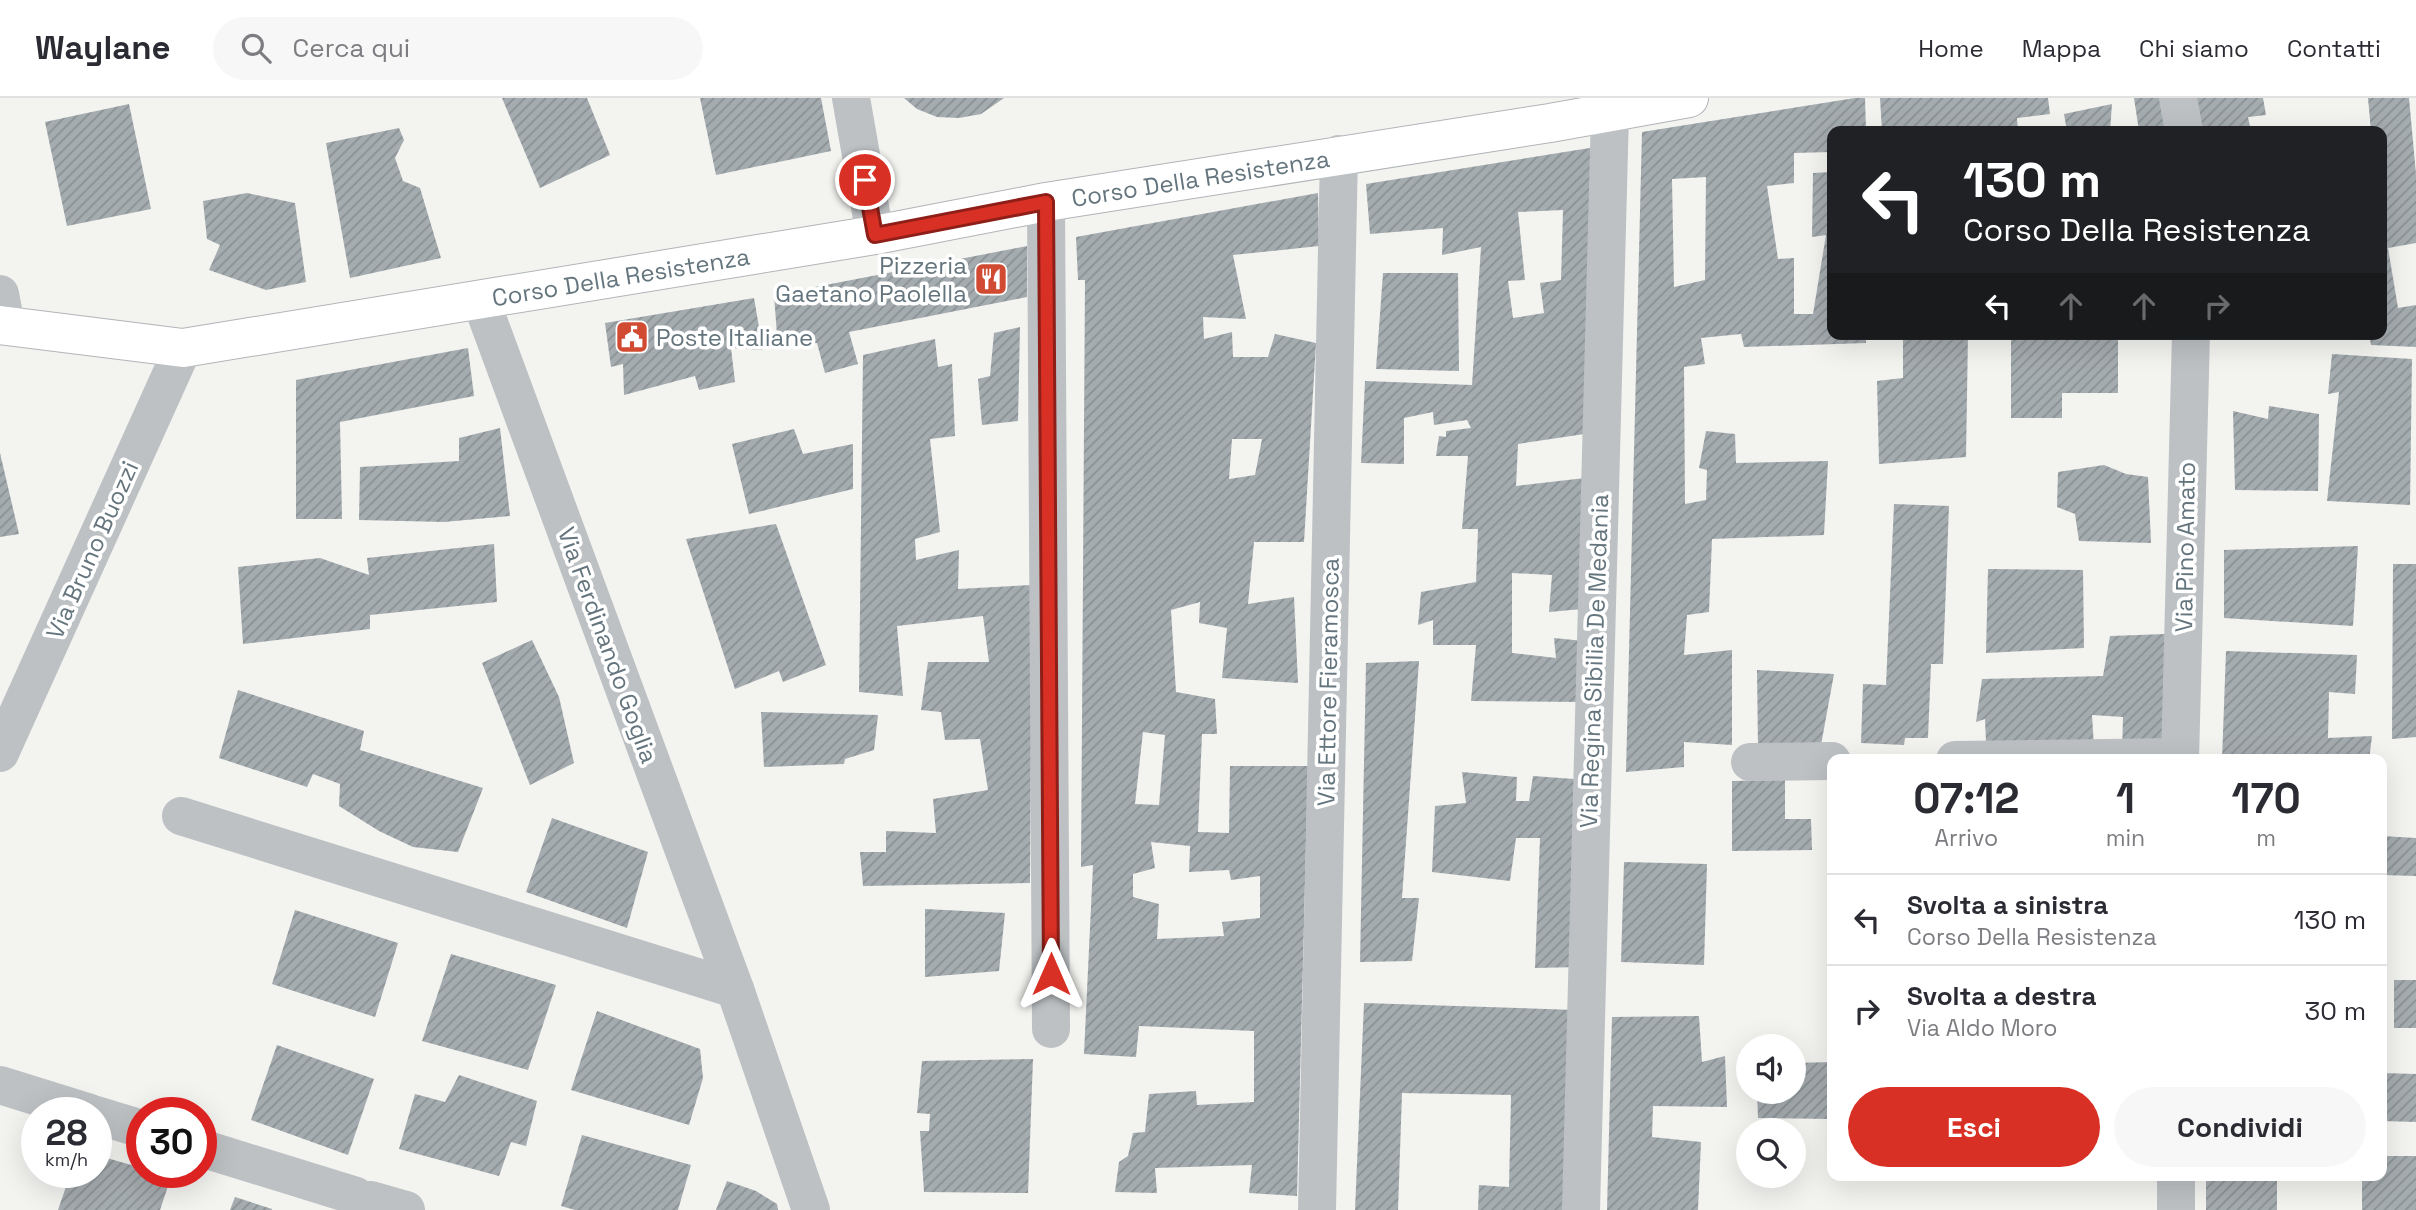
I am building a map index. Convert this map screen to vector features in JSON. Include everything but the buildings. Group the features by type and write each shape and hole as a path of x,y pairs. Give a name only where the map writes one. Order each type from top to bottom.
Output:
{"main road":[{"name":"Corso Della Resistenza","path":"2,314 183,348 875,235 1046,202 1339,154 1547,111 1609,113 1689,98"}],"street":[{"path":"851,98 875,235"},
{"path":"2178,98 2183,126"},
{"name":"Via Regina Sibilia De Medania","path":"1581,1210 1609,113"},
{"name":"Via Ettore Fieramosca","path":"1317,1210 1339,154"},
{"path":"1046,202 1051,1029"},
{"name":"Via Ferdinando Goglia","path":"481,301 735,989 811,1210"},
{"name":"Via Pino Amato","path":"2180,754 2191,340"},
{"name":"Via Bruno Buozzi","path":"0,753 183,348"},
{"path":"1751,762 1827,761"},
{"path":"181,816 735,989"},
{"path":"0,1085 39,1097"},
{"path":"217,1152 378,1202"},
{"path":"2176,1181 2176,1210"}],"place":[{"name":"Pizzeria Gaetano Paolella","path":"991,279"},
{"name":"Poste Italiane","path":"632,337"}],"route":[{"path":"865,180 875,235 1046,202 1051,974"}]}
